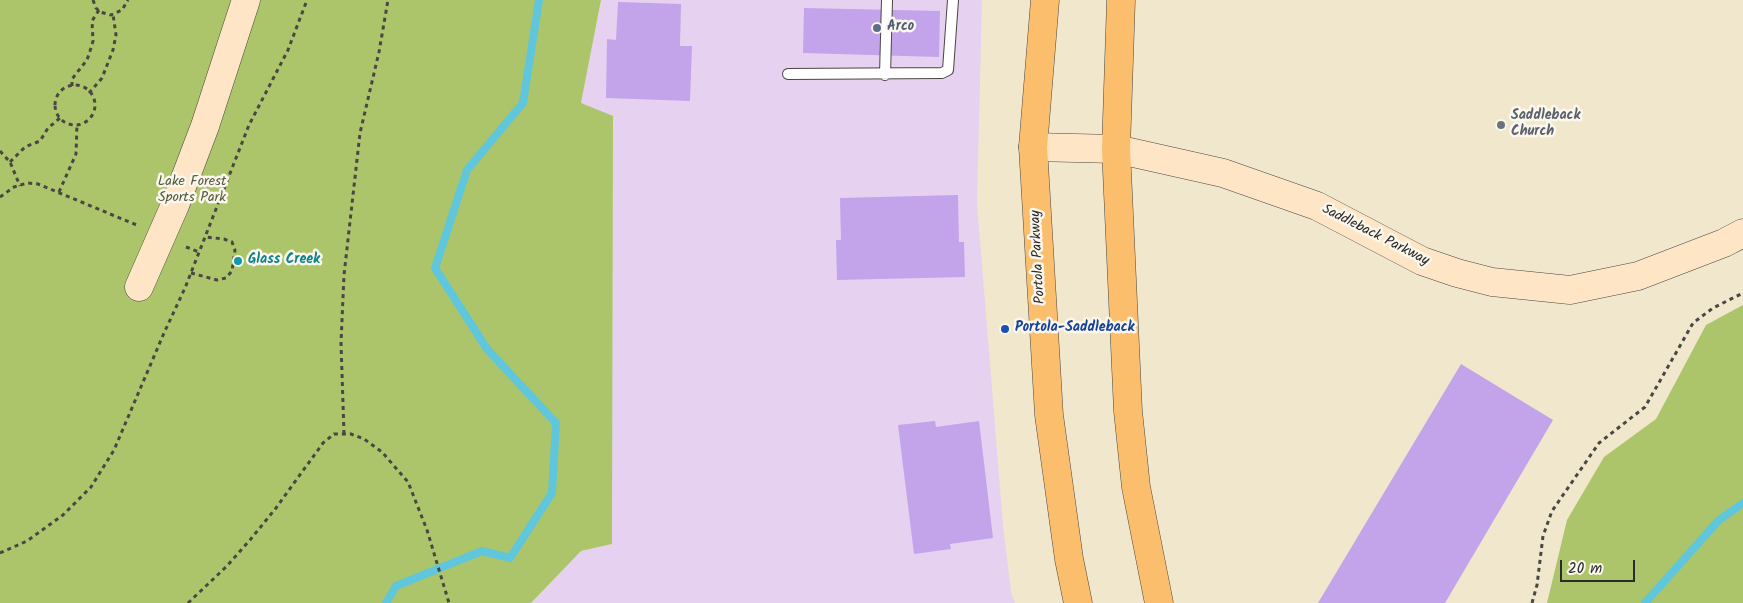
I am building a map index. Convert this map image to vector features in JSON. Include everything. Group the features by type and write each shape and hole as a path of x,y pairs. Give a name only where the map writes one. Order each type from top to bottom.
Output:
{"main road":[{"name":"Portola Parkway","path":"1045,0 1033,147 1049,415 1069,559 1078,603"},
{"path":"1121,0 1116,149 1128,411 1136,487 1159,603"}],"street":[{"path":"139,287 201,135 246,0"},
{"name":"Saddleback Parkway","path":"1033,147 1116,149 1231,176 1317,206 1422,261 1492,282 1570,290 1638,276 1743,234"}],"lane":[{"path":"885,75 886,0"},
{"path":"788,74 936,75 948,70 953,0"}],"path":[{"path":"93,0 99,10 105,14 113,14 122,10 128,0"},
{"path":"0,553 27,541 63,515 92,487 114,450 191,273 248,125 288,50 307,0"},
{"path":"344,434 341,343 344,275 360,134 379,52 388,0"},
{"path":"72,86 72,79 87,60 93,41 92,21 99,10"},
{"path":"89,92 102,78 113,50 116,35 113,14"},
{"path":"72,86 82,87 89,92 94,103 94,109 87,120 78,124 68,124 60,118 56,110 56,98 64,88 72,86"},
{"path":"10,162 25,147 40,141 48,128 60,118"},
{"path":"59,192 76,154 78,124"},
{"path":"0,151 10,162 20,186"},
{"path":"0,197 14,187 26,183 38,184 84,202"},
{"path":"191,273 218,280 226,278 232,271 235,250 232,242 205,237"},
{"path":"1532,603 1538,585 1543,536 1552,511 1599,443 1645,407 1694,323 1713,308 1743,293"},
{"path":"188,603 227,566 250,540 276,508 323,443 334,434 351,434 364,439 382,452 408,482 427,530 449,603"}],"shaded area":[{"path":"601,0 982,0 977,203 1003,525 1011,592 1015,603 531,603 581,551 612,544 581,103"}],"green space":[{"name":"Lake Forest Sports Park","path":"0,0 601,0 581,103 613,116 612,544 581,551 531,603 0,603"},
{"path":"1743,305 1743,603 1547,603 1567,520 1604,457 1656,419 1706,325"}],"building":[{"path":"618,2 681,4 680,46 692,46 690,101 606,98 607,39 616,40"},
{"path":"804,8 940,11 939,57 803,53"},
{"path":"958,195 959,242 964,242 965,277 837,280 836,240 841,240 840,198"},
{"path":"1461,364 1553,420 1445,603 1318,603"},
{"path":"935,421 936,427 979,421 993,538 950,544 951,549 914,554 898,425"}],"waterway":[{"name":"Glass Creek","path":"386,603 396,586 482,551 510,558 552,493 556,423 487,349 435,268 467,170 523,103 539,0"},
{"path":"1645,603 1719,520 1743,503"}],"place":[{"name":"Arco","path":"877,28"},
{"name":"Saddleback Church","path":"1501,125"},
{"name":"Glass Creek","path":"238,261"},
{"name":"Portola-Saddleback","path":"1005,329"}]}
